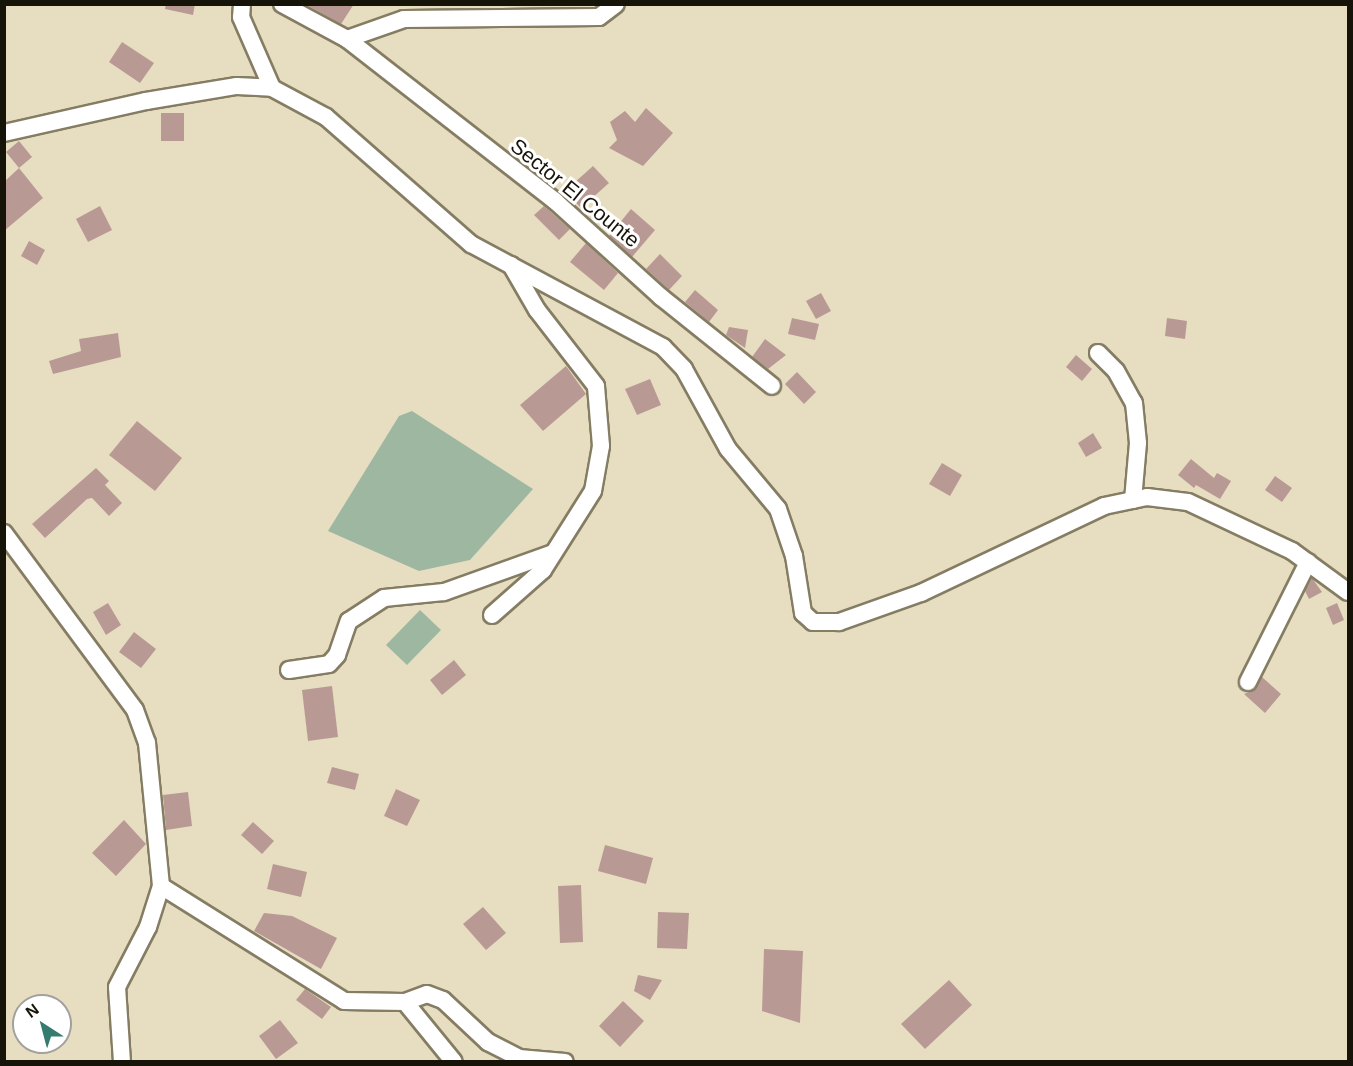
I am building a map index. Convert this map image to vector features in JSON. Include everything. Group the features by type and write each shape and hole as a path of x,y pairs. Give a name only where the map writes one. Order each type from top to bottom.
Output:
{"street":[{"path":"242,4 241,17 272,88"},
{"name":"Sector El Counte","path":"282,4 347,39 555,201 661,297 772,386"},
{"path":"347,39 404,19 599,17 616,4"},
{"path":"4,133 188,94 237,86 272,88 326,117 471,244 663,347 684,369 728,449 778,509 794,556 803,613 813,622 839,622 921,592 1104,506 1147,497 1188,502 1292,551 1348,592"},
{"path":"492,615 543,570 550,554 593,491 601,446 596,386 537,310 511,265"},
{"path":"1098,353 1116,371 1134,403 1138,443 1134,500"},
{"path":"4,533 135,710 147,743 161,886 148,927 117,987 122,1062"},
{"path":"289,670 330,664 337,656 349,621 384,598 444,592 550,554"},
{"path":"1248,682 1308,562"},
{"path":"161,886 344,1001 405,1002 427,994 443,1000 488,1042 519,1058 565,1062"},
{"path":"405,1002 454,1062"}],"green space":[{"path":"412,411 533,489 470,560 419,571 328,531 399,416"},
{"path":"420,610 441,630 407,665 386,645"}],"building":[{"path":"166,4 195,4 193,15 165,9"},
{"path":"305,4 354,4 341,24"},
{"path":"122,42 154,63 140,83 109,62"},
{"path":"646,108 673,133 643,166 609,148 617,140 610,122 625,111 635,122"},
{"path":"161,113 184,113 184,141 161,141"},
{"path":"19,141 32,157 19,168 6,152"},
{"path":"593,166 609,183 581,208 565,191"},
{"path":"19,168 43,198 4,231 4,182"},
{"path":"100,206 112,230 88,242 76,219"},
{"path":"544,206 570,229 559,240 534,215"},
{"path":"631,209 655,230 632,257 609,236"},
{"path":"29,241 45,250 37,265 21,256"},
{"path":"586,243 618,273 604,290 570,262"},
{"path":"660,254 682,276 669,290 646,269"},
{"path":"695,290 718,310 709,322 685,302"},
{"path":"821,293 831,311 816,319 806,301"},
{"path":"792,318 819,324 815,340 788,334"},
{"path":"1167,318 1187,321 1185,339 1165,336"},
{"path":"729,327 748,330 745,348 726,335"},
{"path":"118,333 121,357 53,374 49,361 81,351 79,339"},
{"path":"765,339 786,355 768,369 752,357"},
{"path":"1076,355 1092,369 1082,381 1066,367"},
{"path":"566,366 586,394 543,431 520,405"},
{"path":"797,372 816,392 804,404 785,384"},
{"path":"650,379 661,405 637,415 625,389"},
{"path":"137,421 182,458 155,491 109,455"},
{"path":"1093,433 1102,448 1086,457 1078,443"},
{"path":"1191,459 1214,478 1217,473 1231,481 1220,499 1196,485 1194,488 1178,475"},
{"path":"942,463 962,475 950,496 929,484"},
{"path":"96,468 109,481 105,485 122,503 109,516 92,498 87,499 45,538 32,524"},
{"path":"1275,476 1292,488 1282,502 1265,490"},
{"path":"1312,578 1322,592 1309,599 1305,591"},
{"path":"108,603 121,625 106,635 93,612"},
{"path":"1337,603 1344,620 1333,625 1326,608"},
{"path":"134,632 156,649 141,668 119,652"},
{"path":"454,660 466,675 442,695 430,680"},
{"path":"1262,677 1281,694 1265,713 1244,694 1254,690"},
{"path":"332,686 338,737 308,741 302,690"},
{"path":"332,767 359,774 355,790 327,783"},
{"path":"396,789 420,800 407,826 384,816"},
{"path":"188,792 192,826 166,830 163,795"},
{"path":"124,820 146,844 116,876 92,853"},
{"path":"253,822 274,841 262,854 241,835"},
{"path":"605,845 653,858 646,884 598,871"},
{"path":"273,864 307,872 301,897 267,889"},
{"path":"581,885 583,942 560,943 558,886"},
{"path":"483,907 506,933 486,950 463,924"},
{"path":"658,912 689,913 687,949 657,948"},
{"path":"264,913 292,916 337,938 321,969 254,931"},
{"path":"764,949 803,951 800,1023 762,1011"},
{"path":"638,975 662,980 650,1000 634,991"},
{"path":"949,980 972,1005 925,1049 901,1024"},
{"path":"305,989 331,1007 322,1019 296,1000"},
{"path":"623,1001 644,1021 620,1047 599,1026"},
{"path":"280,1020 298,1043 276,1059 259,1036"}]}
